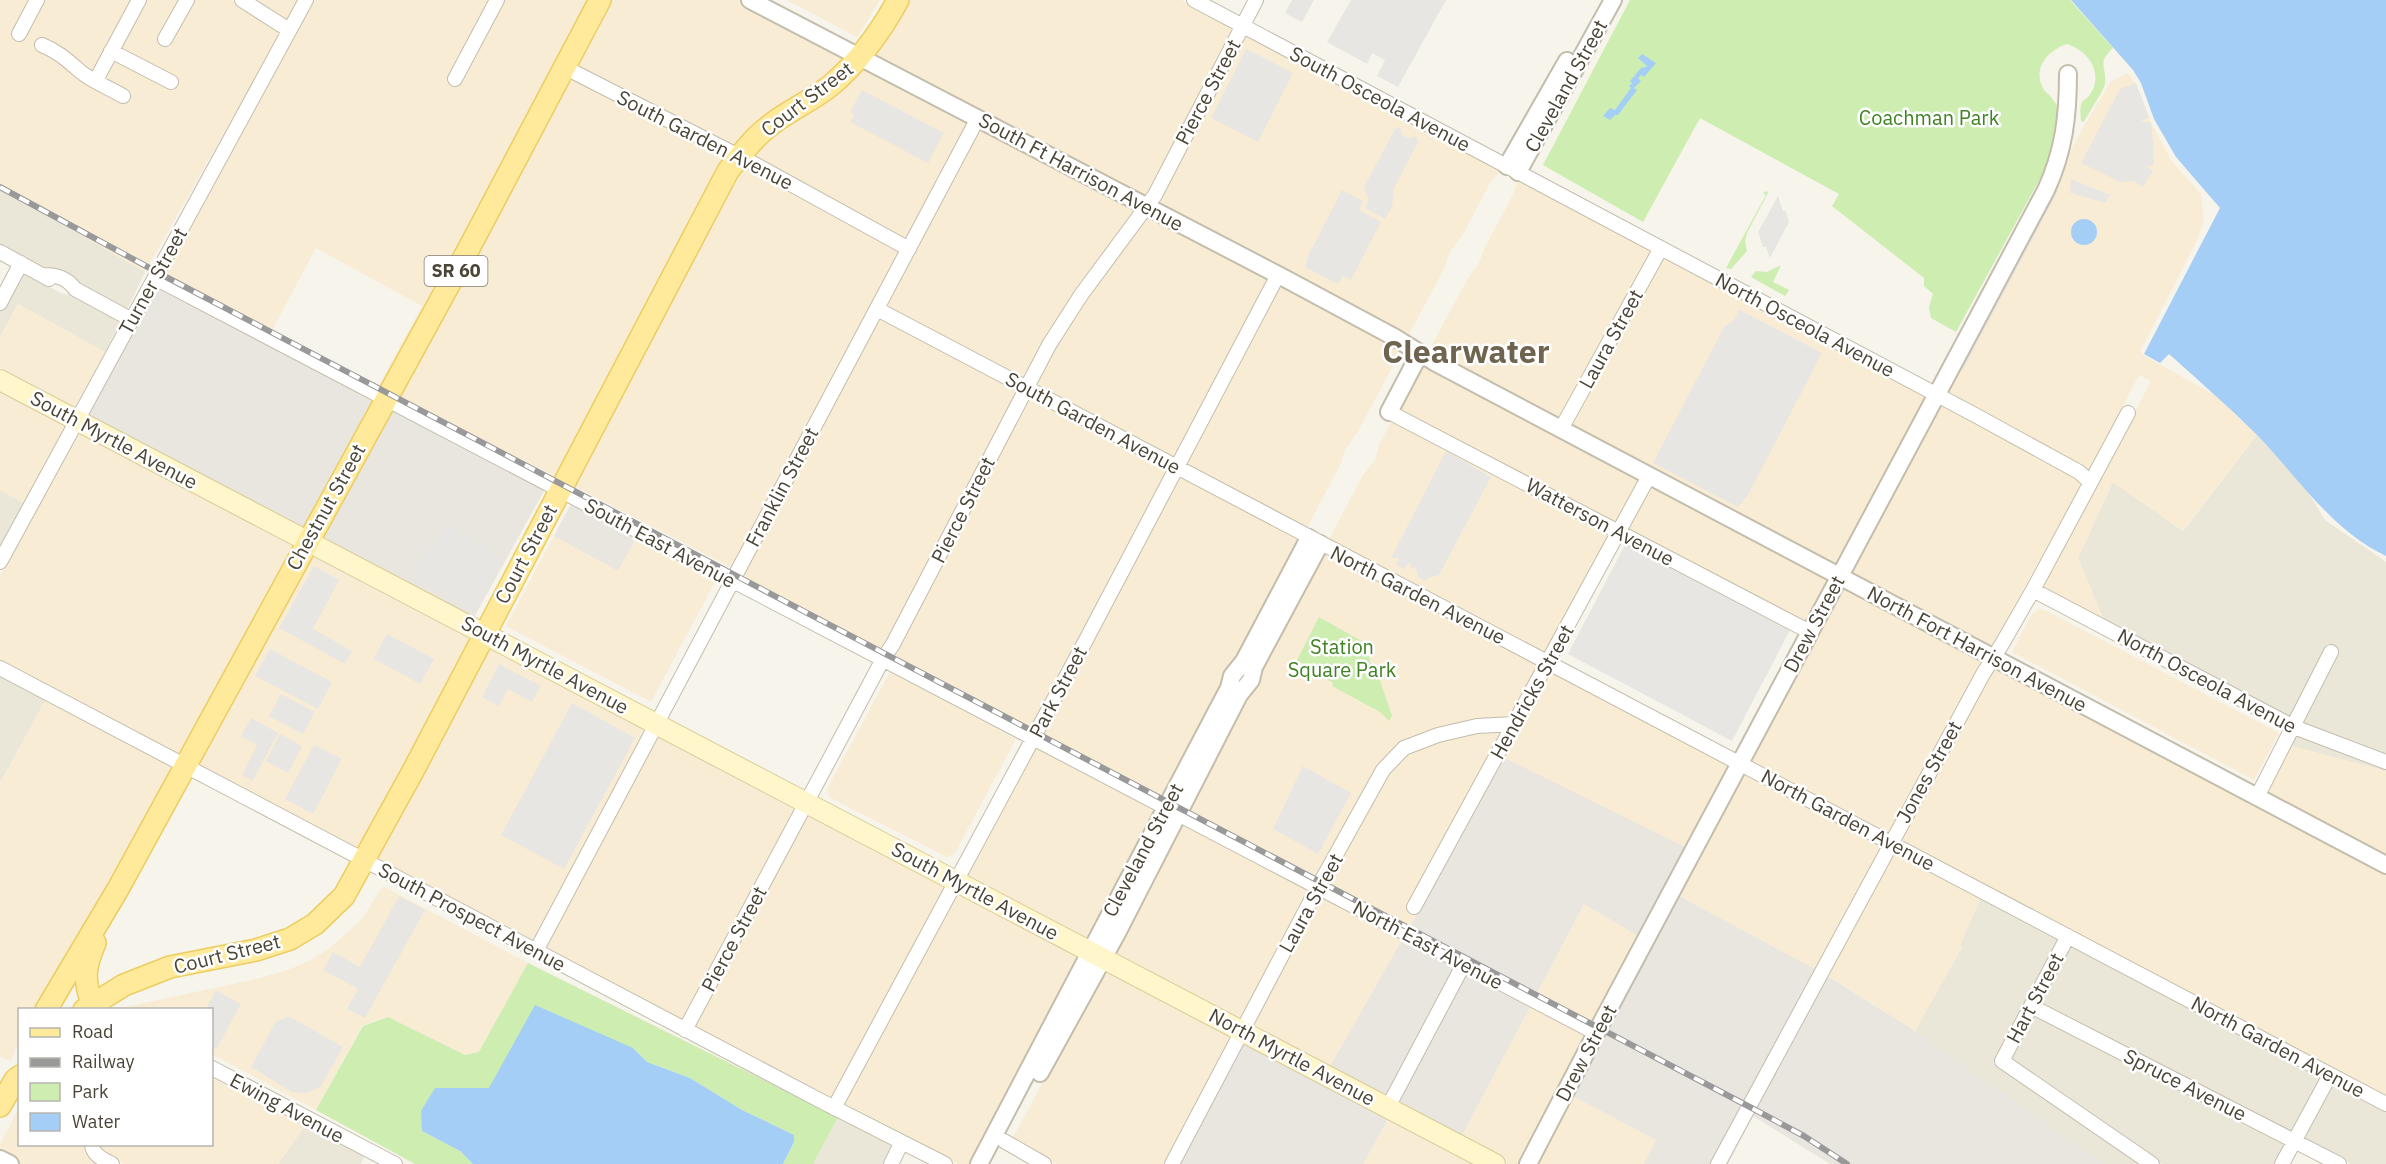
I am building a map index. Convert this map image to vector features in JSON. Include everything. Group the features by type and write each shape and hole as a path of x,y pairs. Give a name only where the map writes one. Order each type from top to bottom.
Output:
{"main road":[{"name":"Chestnut Street","path":"47,1008 118,889 309,541 505,182 600,0"},
{"name":"Court Street","path":"93,1007 124,985 170,967 271,946 304,932 336,905 365,860 718,187 738,157 768,127 828,88 860,58 882,28 898,0"},
{"name":"South Myrtle Avenue","path":"0,380 1096,954"},
{"path":"93,1007 86,976 87,962 118,889"},
{"name":"North Myrtle Avenue","path":"1096,954 1495,1164"},
{"path":"86,976 92,981 102,982 149,966 170,967"},
{"path":"0,1106 18,1073"}],"street":[{"path":"19,34 38,0"},
{"path":"96,80 138,0"},
{"path":"165,39 187,0"},
{"path":"242,0 290,30"},
{"name":"Turner Street","path":"0,562 306,0"},
{"path":"455,79 497,0"},
{"name":"South Ft Harrison Avenue","path":"750,0 1278,275 1415,350"},
{"name":"South Osceola Avenue","path":"1194,0 1513,169"},
{"name":"Pierce Street","path":"686,1030 893,644 1049,345 1081,294 1148,207 1256,0"},
{"name":"Cleveland Street","path":"1513,169 1600,0"},
{"name":"Cleveland Street","path":"1513,169 1613,0"},
{"path":"42,45 68,58 82,73 123,96"},
{"path":"111,51 171,82"},
{"name":"South Garden Avenue","path":"564,67 909,249"},
{"name":"Drew Street","path":"1528,1164 2058,165 2066,120 2068,74"},
{"name":"Franklin Street","path":"536,951 978,118"},
{"name":"North Osceola Avenue","path":"1513,169 2079,472 2090,482"},
{"name":"Laura Street","path":"1561,429 1661,249"},
{"path":"0,252 66,289 75,289 132,320"},
{"path":"0,303 21,263"},
{"name":"Park Street","path":"834,1108 1034,737 1278,275"},
{"name":"South East Avenue","path":"155,278 1172,810"},
{"name":"South Garden Avenue","path":"877,309 1314,541"},
{"path":"1389,412 1415,350"},
{"name":"North Fort Harrison Avenue","path":"1415,350 1839,577 2386,865"},
{"name":"Watterson Avenue","path":"1389,412 1810,632"},
{"name":"Jones Street","path":"1718,1164 1891,843 2033,590 2128,413"},
{"name":"Hendricks Street","path":"1414,907 1649,476"},
{"name":"Cleveland Street","path":"979,1164 1096,954 1172,810 1239,695 1251,680 1254,667 1314,541"},
{"name":"North Garden Avenue","path":"1314,541 2386,1104"},
{"name":"North Osceola Avenue","path":"2033,590 2294,727 2386,762"},
{"path":"2257,797 2331,652"},
{"name":"South Prospect Avenue","path":"0,668 834,1108 945,1164"},
{"name":"Laura Street","path":"1172,1164 1318,887 1383,770 1404,748 1438,735 1477,726 1514,724"},
{"name":"North East Avenue","path":"1172,810 1596,1033"},
{"name":"Hart Street","path":"2068,936 2002,1061 2152,1164"},
{"path":"992,1164 1096,954"},
{"path":"1388,1107 1459,973"},
{"name":"Spruce Avenue","path":"2031,1006 2339,1164"},
{"name":"Ewing Avenue","path":"213,1069 395,1164"},
{"path":"2282,1164 2330,1075"},
{"path":"1004,1141 1044,1164"},
{"path":"891,1164 902,1142"},
{"path":"92,1146 98,1156 112,1164"},
{"path":"0,1159 10,1164"}],"shaded area":[{"path":"0,0 30,0 10,36 22,42 45,0 131,0 93,72 56,44 38,37 34,48 52,55 80,78 126,104 131,94 104,78 114,59 174,90 179,80 120,49 146,0 179,0 157,41 168,47 194,0 231,0 281,32 145,272 0,188"},
{"path":"253,0 298,0 287,22"},
{"path":"313,0 490,0 446,81 458,87 505,0 593,0 383,390 378,387 422,306 316,248 271,332 164,276"},
{"path":"608,0 738,0 850,59 736,149 573,65"},
{"path":"787,0 880,0 857,37"},
{"path":"906,0 1181,0 1233,28 1144,199 870,56"},
{"path":"1292,0 1314,0 1302,22 1285,13"},
{"path":"1351,0 1446,0 1398,87 1377,76 1385,60 1372,53 1367,64 1327,42"},
{"path":"1245,34 1502,170 1491,181 1462,236 1450,251 1444,269 1407,338 1156,205"},
{"path":"1246,49 1293,73 1258,142 1211,118"},
{"path":"862,65 970,121 906,240 749,155"},
{"path":"2128,73 2136,85 2150,121 2171,160 2201,194 2204,220 2198,238 2141,354 2213,394 2257,435 2182,531 2113,482 2078,558 2104,620 2041,587 2099,483 2151,381 2139,375 2088,472 1944,393 2052,193 2064,163 2083,128 2111,81"},
{"path":"567,75 729,159 559,478 395,396"},
{"path":"2136,83 2149,117 2140,122 2151,122 2153,143 2154,165 2145,166 2153,171 2143,187 2134,181 2120,182 2081,163 2120,89"},
{"path":"862,90 944,133 928,163 850,122 854,114 850,112"},
{"path":"981,127 1138,209 1075,291 1046,337 1023,380 886,307"},
{"path":"1400,127 1402,135 1409,139 1416,136 1418,142 1394,188 1392,207 1385,219 1365,208 1369,200 1364,187 1395,129"},
{"path":"741,165 900,251 732,568 570,484"},
{"path":"1518,178 1653,251 1558,420 1428,352 1467,280 1479,263 1514,193"},
{"path":"2071,179 2110,195 2106,203 2070,193"},
{"path":"0,188 145,272 127,310 81,286 72,276 42,267 0,245"},
{"path":"2054,189 2058,191 1963,370 1959,368"},
{"path":"1342,190 1363,201 1359,210 1381,222 1351,280 1343,276 1338,284 1305,267 1308,256"},
{"path":"1778,196 1789,222 1770,258 1758,232"},
{"path":"1150,215 1269,277 1173,459 1035,386 1055,348 1099,280"},
{"path":"1664,257 1927,397 1836,568 1569,427"},
{"path":"24,272 49,287 63,294 76,296 121,321 105,352 18,304 0,337 0,311 4,310"},
{"path":"1281,284 1402,349 1357,433 1345,450 1342,461 1306,530 1184,465"},
{"path":"158,286 377,401 306,532 86,418"},
{"path":"18,304 105,352 75,407 0,367 0,337"},
{"path":"1740,310 1822,353 1748,495 1738,507 1653,463 1724,327 1734,320"},
{"path":"880,317 1018,390 881,651 744,580 746,576 743,574"},
{"path":"1423,362 1641,478 1616,524 1398,410"},
{"path":"0,386 68,422 24,503 0,490"},
{"path":"1029,396 1167,470 1030,729 892,657"},
{"path":"1939,404 2075,477 2082,483 1990,650 1848,575"},
{"path":"389,407 545,489 472,621 317,539"},
{"path":"1392,420 1611,534 1546,655 1328,541 1363,475 1375,460 1379,445"},
{"path":"80,428 300,543 183,757 0,661 0,576"},
{"path":"2257,435 2304,486 2325,520 2386,562 2386,756 2302,724 2339,650 2327,644 2290,719 2104,620 2078,558 2113,482 2183,531"},
{"path":"1446,451 1491,477 1439,575 1427,578 1426,581 1418,577 1415,567 1411,568 1409,562 1404,569 1396,565 1399,558 1391,558"},
{"path":"1179,476 1300,540 1163,798 1042,735"},
{"path":"1652,485 1831,579 1807,623 1628,530"},
{"path":"0,490 24,503 0,548"},
{"path":"572,502 637,536 618,571 554,536"},
{"path":"448,527 502,557 476,609 415,579 416,569 426,550"},
{"path":"554,536 618,571 637,536 717,578 651,702 506,626"},
{"path":"1626,543 1790,630 1732,741 1568,654"},
{"path":"311,549 476,636 362,851 194,763"},
{"path":"1323,552 1540,665 1509,718 1399,744 1377,767 1315,879 1187,811"},
{"path":"314,566 339,580 313,629 352,651 345,664 279,628"},
{"path":"1842,585 1984,660 1888,834 1748,761"},
{"path":"2039,609 2047,611 2279,733 2254,780 2012,652 2032,614"},
{"path":"387,634 434,659 420,684 374,659"},
{"path":"487,642 648,726 532,943 373,857"},
{"path":"270,649 332,682 318,709 255,676"},
{"path":"499,664 541,686 532,702 508,689 499,706 482,697"},
{"path":"1996,666 2386,872 2386,1098 1899,840"},
{"path":"1552,671 1731,765 1687,848 1441,872"},
{"path":"890,672 1016,739 955,853 947,857 829,797 827,789"},
{"path":"0,675 46,699 0,783"},
{"path":"281,694 315,712 303,734 269,716"},
{"path":"46,699 177,767 39,1008 18,1008 18,1043 11,1061 1,1057 0,1059 0,783"},
{"path":"572,703 635,738 564,869 501,835"},
{"path":"251,718 278,733 253,781 242,775 257,745 241,736"},
{"path":"1503,731 1406,909 1416,915 1409,928 1327,885 1389,774 1408,753 1440,741 1478,732"},
{"path":"660,732 798,805 682,1021 544,949"},
{"path":"280,734 302,746 288,773 266,761"},
{"path":"2297,735 2386,768 2386,771 2291,746"},
{"path":"314,745 342,759 313,814 285,799"},
{"path":"1036,745 1157,809 1086,943 965,879"},
{"path":"2291,746 2386,771 2386,858 2266,795"},
{"path":"1505,758 1687,848 1640,937 1584,904 1536,995 1409,928"},
{"path":"1303,766 1351,793 1318,854 1273,829"},
{"path":"1743,771 1882,845 1815,969 1677,895"},
{"path":"810,811 948,883 831,1100 694,1028"},
{"path":"1182,822 1310,889 1239,1023 1112,956"},
{"path":"1894,851 1981,897 1960,945 1962,947 1915,1031 1827,975"},
{"path":"383,886 528,963 480,1052 466,1056 388,1017 377,1020 362,1026 316,1110 213,1055 213,1008 128,1008 288,970 330,948 362,919"},
{"path":"960,889 1081,953 971,1164 958,1164 843,1106"},
{"path":"1321,895 1403,938 1328,1070 1251,1029"},
{"path":"1677,895 1815,969 1710,1164 1644,1164 1656,1140 1571,1095"},
{"path":"399,896 425,910 365,1018 347,1009 358,989 323,970 333,952 360,967"},
{"path":"1981,897 2059,938 1993,1063 2142,1164 2104,1164 1915,1031 1962,947 1960,945"},
{"path":"1584,904 1640,937 1593,1024 1536,995"},
{"path":"1403,938 1456,966 1385,1099 1328,1070"},
{"path":"2071,945 2321,1077 2291,1132 2040,1004"},
{"path":"1106,966 1234,1033 1164,1164 1057,1164 1012,1139"},
{"path":"1467,972 1531,1005 1460,1139 1397,1105"},
{"path":"1826,975 1915,1031 2104,1164 1830,1164 1753,1116 1728,1164 1725,1164"},
{"path":"216,990 241,1004 217,1048 213,1049 213,1008 207,1008"},
{"path":"1531,1005 1587,1035 1521,1164 1508,1164 1460,1139"},
{"path":"2034,1015 2286,1142 2274,1164 2162,1164 2010,1059"},
{"path":"290,1017 343,1047 321,1086 308,1093 292,1092 251,1067 276,1021"},
{"path":"1245,1040 1390,1115 1363,1164 1179,1164"},
{"path":"213,1076 306,1124 278,1164 124,1164 102,1152 99,1147 213,1146"},
{"path":"2333,1083 2386,1111 2386,1164 2351,1164 2303,1138"},
{"path":"1571,1095 1656,1140 1644,1164 1535,1164"},
{"path":"18,1110 18,1146 86,1146 87,1152 99,1164 22,1164 0,1152 0,1144"},
{"path":"1390,1115 1483,1164 1363,1164"},
{"path":"838,1117 894,1144 883,1164 813,1164"},
{"path":"306,1124 365,1155 361,1164 278,1164"}],"green space":[{"name":"Coachman Park","path":"1630,0 2070,0 2113,48 2105,58 2103,65 2105,84 2084,122 2081,121 2080,109 2082,102 2094,88 2095,72 2092,64 2082,52 2067,44 2054,51 2044,61 2039,75 2040,82 2059,109 2066,131 1956,332 1931,318 1929,307 1933,294 1924,286 1924,278 1832,206 1839,194 1700,118 1643,222 1543,165"},
{"path":"1767,191 1768,193 1747,233 1745,242 1747,251 1731,269 1726,268 1766,195 1763,193"},
{"path":"1781,265 1773,282 1789,290 1785,296 1751,277 1756,271 1767,272"},
{"name":"Station Square Park","path":"1319,617 1367,644 1371,667 1375,666 1392,716 1389,721 1380,712 1332,686 1333,683 1297,660"},
{"path":"528,963 838,1117 813,1164 783,1164 794,1142 794,1135 742,1110 690,1078 647,1062 633,1048 489,1088 435,1088 422,1131 460,1151 473,1164 415,1164 316,1110 363,1026 388,1017 465,1055 479,1052"}],"water":[{"path":"2071,0 2386,0 2386,556 2348,532 2316,502 2257,435 2169,354 2160,363 2144,354 2220,208 2176,157 2154,119 2141,83 2133,70"},
{"path":"1642,54 1656,63 1644,77 1641,75 1638,78 1641,81 1634,88 1637,90 1618,115 1610,120 1603,116 1610,108 1615,110 1631,88 1630,81 1642,67 1647,66 1638,58"},
{"path":"2084,219 2093,223 2097,232 2093,241 2084,245 2075,241 2071,232 2075,223"},
{"path":"535,1005 633,1048 647,1062 690,1078 742,1110 794,1135 794,1142 783,1164 473,1164 460,1151 422,1131 421,1111 435,1088 489,1088"}],"railway":[{"path":"0,187 168,278 1748,1106 1804,1136 1847,1164"}],"district":[{"name":"Clearwater","path":"1466,352"}]}
